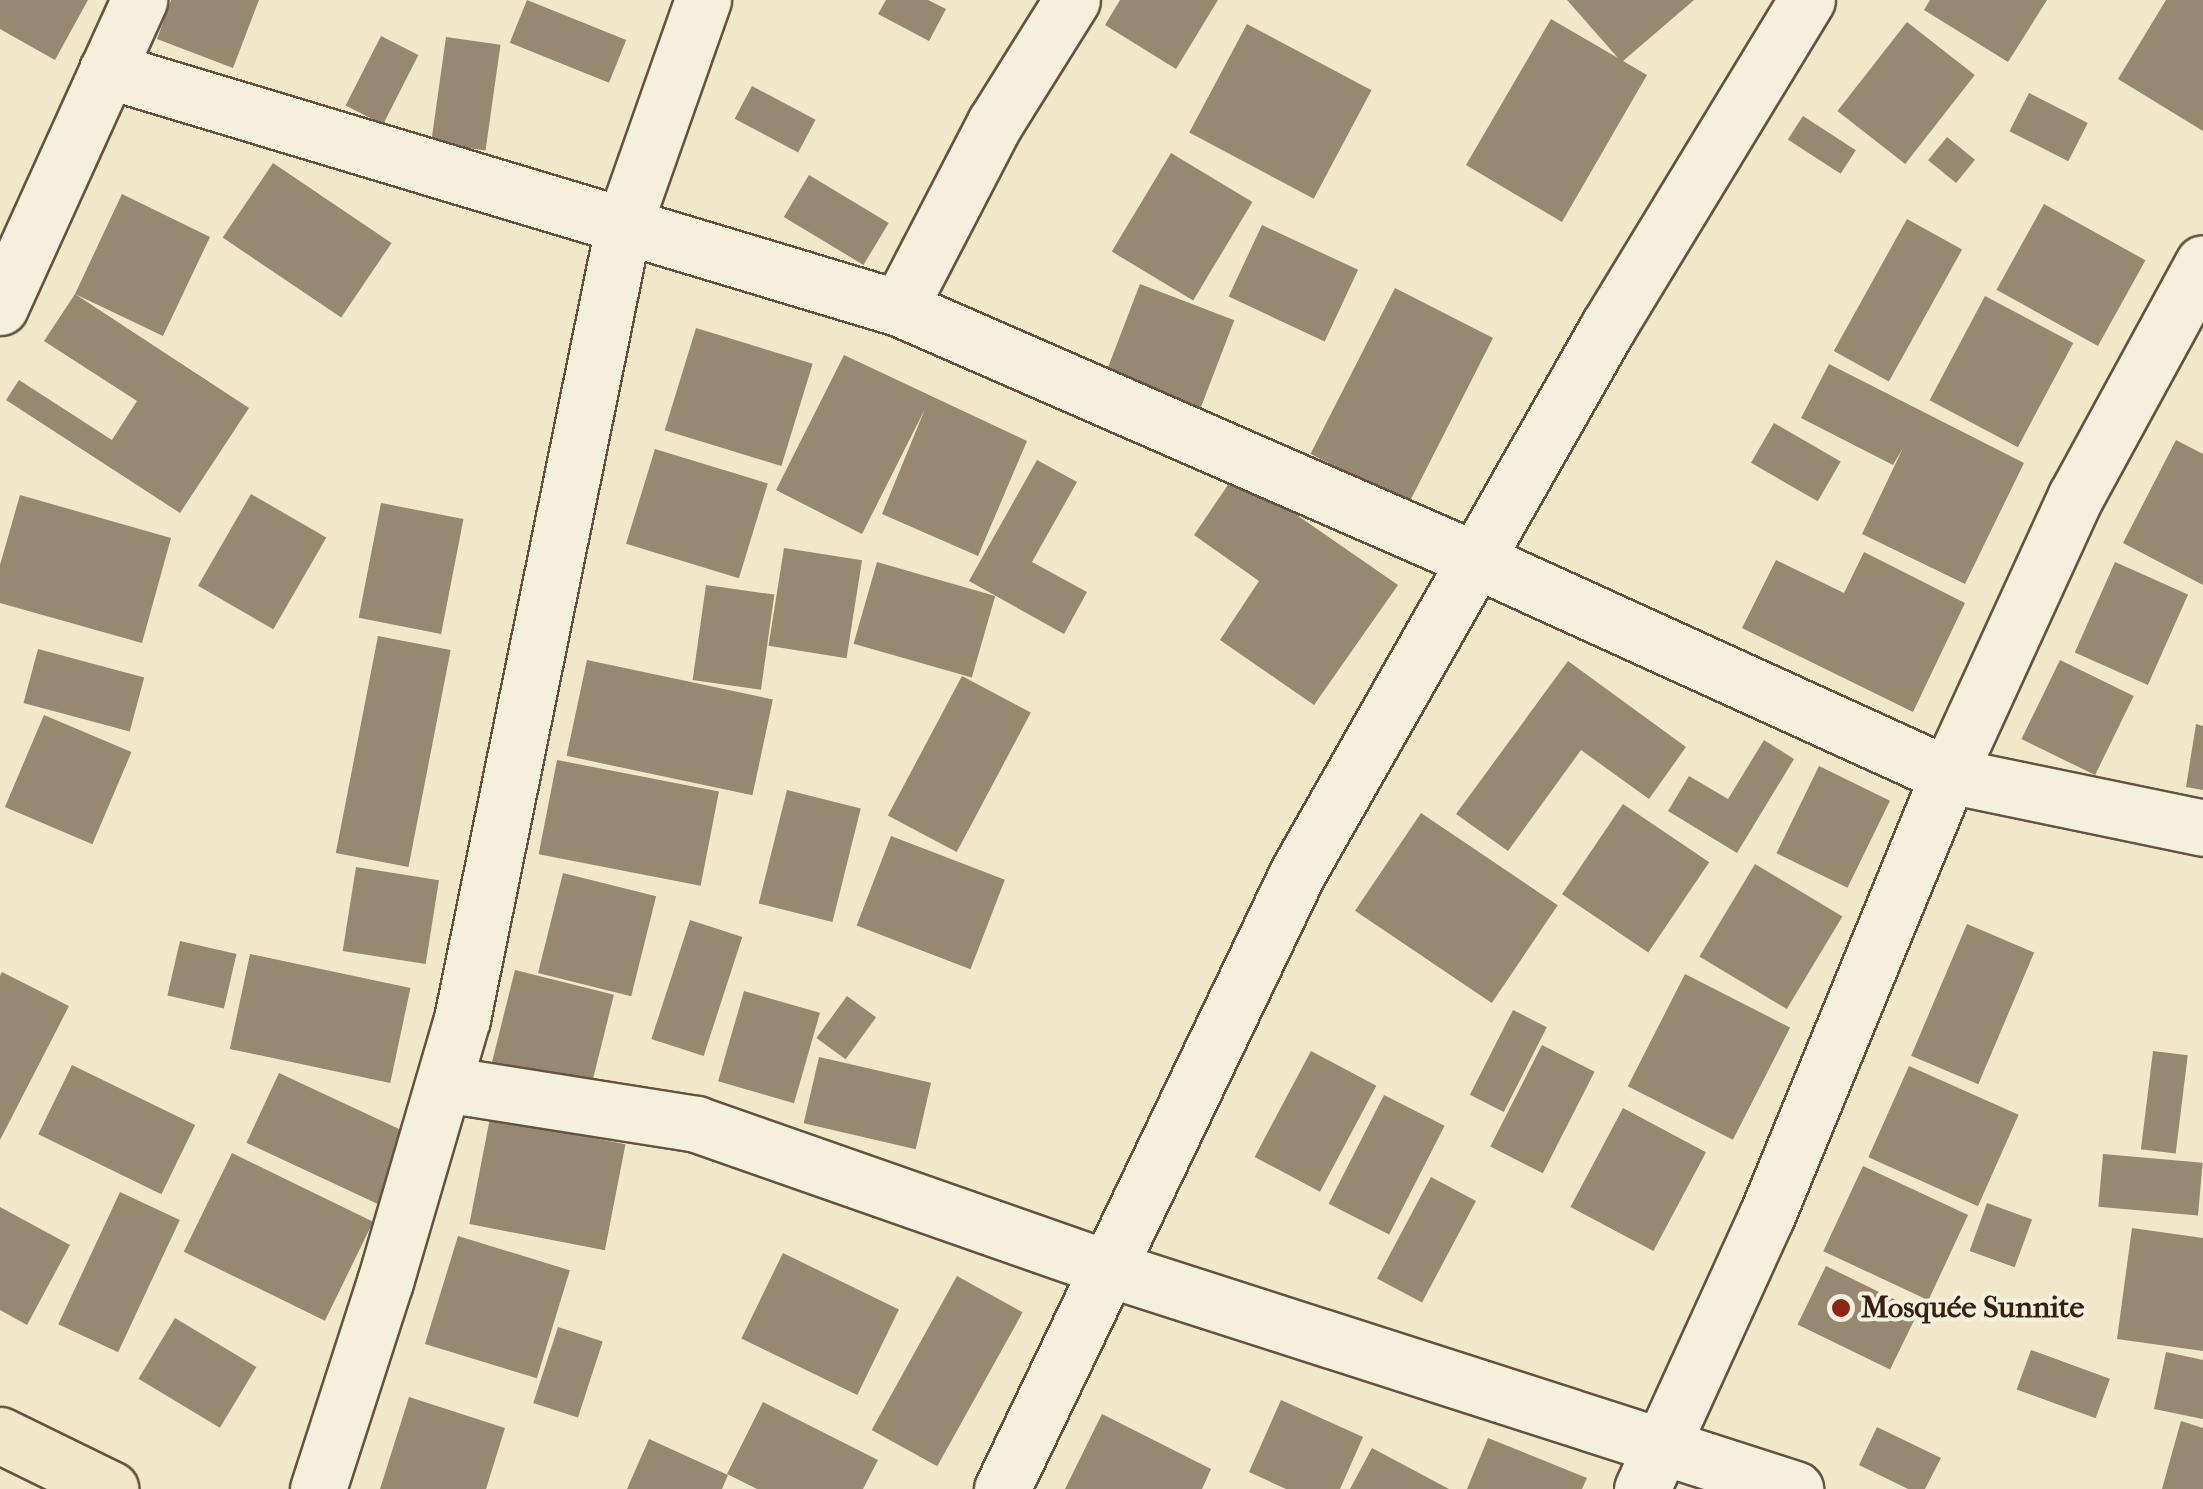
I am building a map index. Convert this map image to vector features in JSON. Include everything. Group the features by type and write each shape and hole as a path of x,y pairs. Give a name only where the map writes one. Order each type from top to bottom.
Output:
{"highway":[{"path":"0,1435 110,1489"}],"street":[{"path":"0,307 139,0"},
{"path":"318,1489 444,1084 593,389 623,228 703,0"},
{"path":"899,308 995,124 1072,0"},
{"path":"1002,1489 1298,872 1608,326 1807,0"},
{"path":"107,70 899,308 1476,560 1948,774 2203,828"},
{"path":"1652,1468 1767,1215 1948,774 2076,496 2203,263"},
{"path":"444,1084 696,1124 1107,1268 1652,1468 1795,1489"}],"building":[{"path":"0,0 88,0 55,60 0,29"},
{"path":"171,0 259,0 233,68 157,39"},
{"path":"527,0 626,40 609,83 510,43"},
{"path":"886,0 928,0 946,9 929,41 878,14"},
{"path":"1120,0 1218,0 1176,69 1105,25"},
{"path":"1567,0 1694,0 1623,61 1647,75 1562,222 1466,165 1551,19 1618,58"},
{"path":"1930,0 2047,0 2008,62 1924,10"},
{"path":"2166,0 2203,0 2203,131 2118,79"},
{"path":"1907,22 1975,75 1905,164 1837,111"},
{"path":"1247,24 1371,90 1314,199 1189,133"},
{"path":"381,36 418,55 383,125 346,105"},
{"path":"446,37 500,45 486,151 431,143"},
{"path":"752,86 816,120 798,152 735,119"},
{"path":"2029,93 2088,123 2068,161 2009,131"},
{"path":"1803,116 1856,150 1841,174 1788,139"},
{"path":"1947,137 1975,160 1956,183 1928,160"},
{"path":"1171,153 1252,202 1193,301 1112,252"},
{"path":"273,163 392,243 341,318 223,238"},
{"path":"809,175 889,223 863,265 784,217"},
{"path":"122,194 210,237 163,336 75,294"},
{"path":"2044,204 2145,260 2098,346 1996,290"},
{"path":"1907,219 1962,250 1889,382 1834,351"},
{"path":"1262,225 1358,270 1325,341 1229,297"},
{"path":"1140,284 1234,320 1199,412 1105,375"},
{"path":"1395,288 1493,338 1409,504 1311,454"},
{"path":"75,294 249,408 180,513 6,400 19,380 112,440 137,401 44,341"},
{"path":"1985,296 2073,343 2018,447 1930,400"},
{"path":"696,328 813,364 781,466 665,430"},
{"path":"844,355 1027,441 978,556 882,514 925,409 862,534 776,490"},
{"path":"1829,364 2024,463 1965,584 1862,534 1903,448 1893,465 1801,418"},
{"path":"1774,423 1841,462 1818,501 1751,463"},
{"path":"2176,440 2203,454 2203,585 2123,543"},
{"path":"655,449 768,483 739,578 626,544"},
{"path":"1037,460 1077,482 1032,562 1087,592 1064,634 969,581"},
{"path":"1236,473 1398,585 1314,705 1220,640 1259,581 1194,535"},
{"path":"251,494 326,538 273,629 198,586"},
{"path":"20,495 171,538 142,643 0,603 0,565"},
{"path":"381,503 463,519 441,634 359,618"},
{"path":"784,548 862,560 847,658 769,646"},
{"path":"1864,552 1965,603 1913,712 1742,628 1776,560 1844,593"},
{"path":"877,562 995,596 972,678 854,644"},
{"path":"2115,562 2188,595 2148,685 2075,652"},
{"path":"706,585 774,595 761,690 693,680"},
{"path":"378,636 451,650 408,867 336,853"},
{"path":"38,649 144,677 130,732 24,703"},
{"path":"587,660 773,700 752,795 567,756"},
{"path":"2060,660 2134,696 2095,775 2021,739"},
{"path":"1568,661 1686,747 1649,799 1581,750 1508,851 1456,814"},
{"path":"962,676 1031,713 957,852 888,816"},
{"path":"44,715 131,752 92,844 5,807"},
{"path":"2196,724 2203,726 2203,790 2186,787"},
{"path":"1764,740 1794,759 1737,853 1668,811 1689,776 1728,799"},
{"path":"557,760 719,791 701,886 539,854"},
{"path":"1819,766 1890,801 1847,888 1776,853"},
{"path":"787,790 861,808 832,922 759,904"},
{"path":"1623,804 1709,862 1648,953 1562,894"},
{"path":"1421,813 1558,905 1492,1003 1355,911"},
{"path":"891,836 1005,880 970,969 857,926"},
{"path":"1755,864 1842,917 1787,1009 1699,957"},
{"path":"356,867 439,880 426,964 343,951"},
{"path":"563,873 656,896 631,996 538,973"},
{"path":"690,920 742,937 704,1056 651,1039"},
{"path":"1967,924 2034,953 1978,1084 1911,1056"},
{"path":"180,941 237,954 224,1009 167,996"},
{"path":"250,954 410,988 390,1083 230,1049"},
{"path":"515,970 614,995 587,1102 488,1078"},
{"path":"2,972 69,1006 0,1140 0,976"},
{"path":"1685,974 1790,1028 1733,1140 1628,1086"},
{"path":"744,991 820,1013 794,1103 718,1081"},
{"path":"847,996 876,1017 846,1059 816,1038"},
{"path":"1513,1010 1547,1027 1504,1112 1470,1095"},
{"path":"1542,1045 1595,1072 1543,1173 1490,1147"},
{"path":"1311,1051 1376,1086 1320,1192 1255,1157"},
{"path":"2153,1051 2188,1055 2176,1154 2141,1149"},
{"path":"819,1057 931,1083 916,1149 804,1123"},
{"path":"72,1065 195,1125 161,1194 38,1134"},
{"path":"1909,1066 2019,1115 1978,1206 1868,1157"},
{"path":"279,1073 422,1140 390,1210 246,1143"},
{"path":"1384,1095 1445,1126 1389,1235 1329,1204"},
{"path":"1623,1108 1706,1152 1653,1251 1570,1207"},
{"path":"490,1118 625,1144 605,1250 469,1224"},
{"path":"232,1153 373,1222 325,1321 184,1252"},
{"path":"2103,1154 2203,1163 2198,1216 2098,1207"},
{"path":"1863,1166 1968,1215 1928,1300 1823,1251"},
{"path":"1431,1177 1476,1201 1422,1302 1377,1279"},
{"path":"120,1192 180,1220 118,1352 58,1324"},
{"path":"1987,1203 2032,1219 2015,1267 1970,1251"},
{"path":"0,1207 70,1245 27,1325 0,1310"},
{"path":"2132,1228 2203,1238 2203,1351 2117,1339"},
{"path":"458,1236 570,1270 537,1378 425,1344"},
{"path":"783,1253 899,1310 857,1395 741,1338"},
{"path":"1826,1266 1919,1311 1890,1370 1798,1324"},
{"path":"957,1276 1023,1312 937,1466 872,1430"},
{"path":"175,1318 256,1367 220,1428 138,1379"},
{"path":"558,1327 603,1342 578,1418 533,1403"},
{"path":"2031,1350 2110,1379 2096,1418 2017,1389"},
{"path":"2166,1352 2203,1360 2203,1419 2154,1409"},
{"path":"409,1397 505,1428 486,1489 380,1489"},
{"path":"1281,1400 1363,1437 1340,1489 1286,1489 1249,1472"},
{"path":"763,1402 878,1460 863,1489 757,1489 727,1474"},
{"path":"1102,1414 1211,1469 1202,1489 1065,1489"},
{"path":"2181,1421 2203,1428 2203,1489 2162,1489"},
{"path":"1877,1427 1941,1458 1925,1489 1908,1489 1859,1465"},
{"path":"1488,1438 1587,1478 1582,1489 1467,1489"},
{"path":"649,1439 728,1475 722,1489 627,1489"},
{"path":"1372,1448 1449,1489 1350,1489"}],"place":[{"name":"Mosquée Sunnite","path":"1841,1308"}]}
